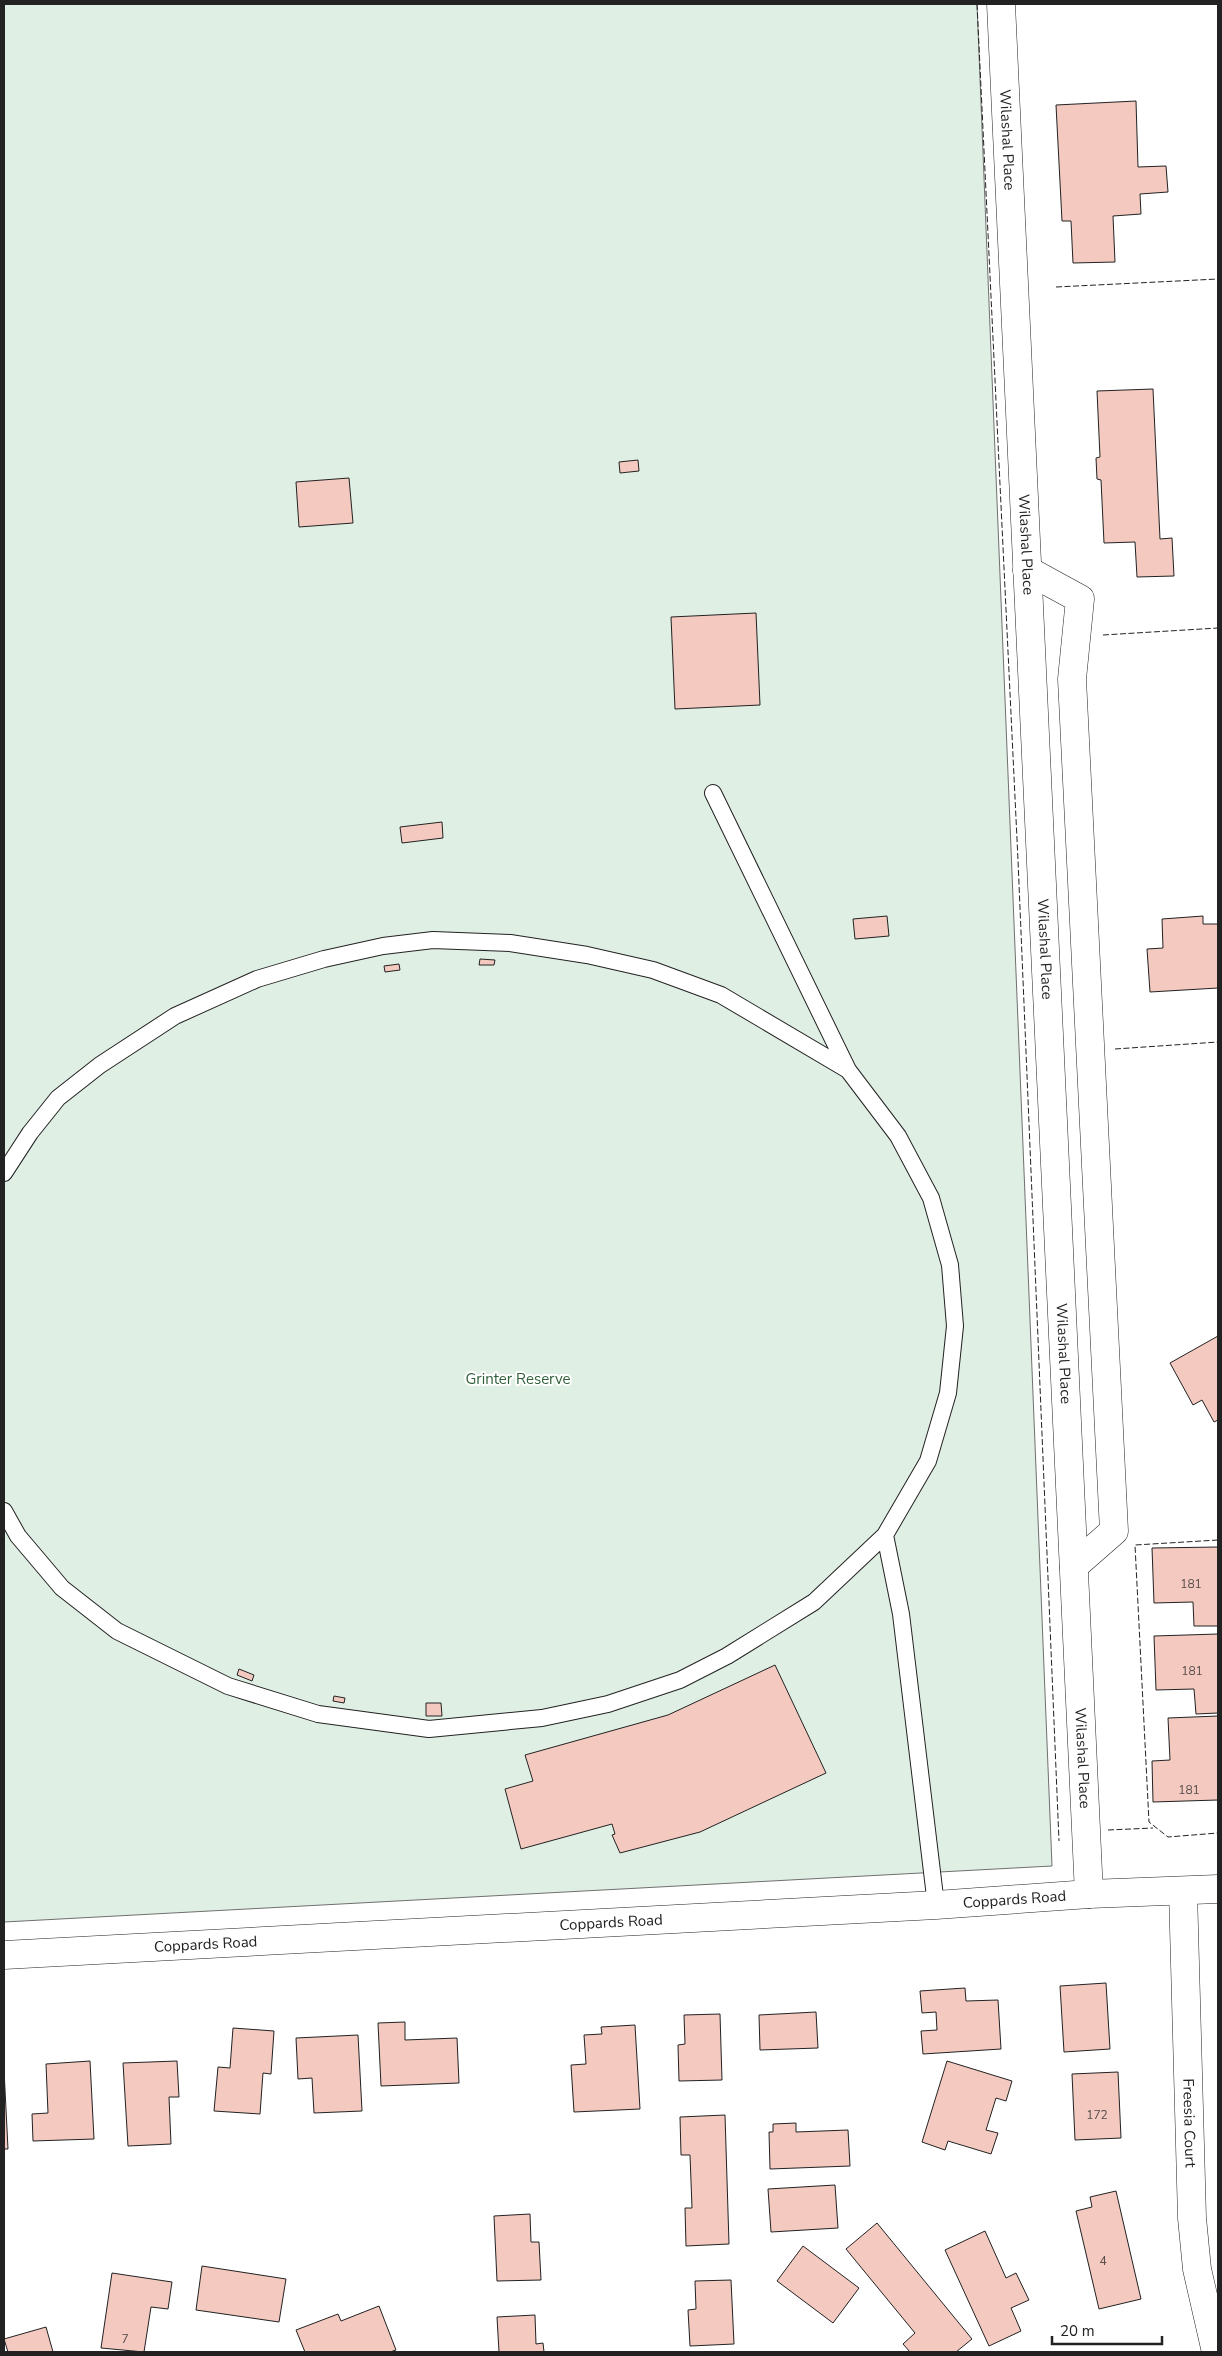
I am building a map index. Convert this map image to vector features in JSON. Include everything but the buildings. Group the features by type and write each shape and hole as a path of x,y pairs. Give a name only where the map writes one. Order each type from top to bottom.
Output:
{"street":[{"name":"Wilashal Place","path":"1001,4 1089,1894"},
{"path":"1027,570 1080,599 1072,680 1114,1531 1074,1566"},
{"name":"Coppards Road","path":"4,1955 936,1905 1089,1894 1218,1889"},
{"name":"Freesia Court","path":"1183,1891 1192,2218 1197,2270 1216,2352"}],"lane":[{"path":"4,1511 18,1536 62,1588 117,1631 228,1686 318,1714 429,1729 542,1718 608,1704 680,1680 727,1656 814,1602 885,1535 928,1461 948,1393 955,1326 950,1266 930,1198 898,1136 848,1070 790,947 712,793"},
{"path":"4,1173 30,1133 58,1098 100,1064 174,1016 257,979 324,959 383,946 433,940 510,943 587,955 653,970 721,995 848,1070"},
{"path":"885,1535 902,1614 936,1905"}],"green space":[{"name":"Grinter Reserve","path":"4,4 977,4 1052,1866 4,1922"}],"fence":[{"path":"977,4 1018,860 1059,1841"},
{"path":"1056,287 1218,279"},
{"path":"1103,635 1218,628"},
{"path":"1115,1049 1218,1042"},
{"path":"1218,1540 1135,1545 1149,1822 1168,1837 1218,1833"},
{"path":"1108,1830 1153,1828"}]}
